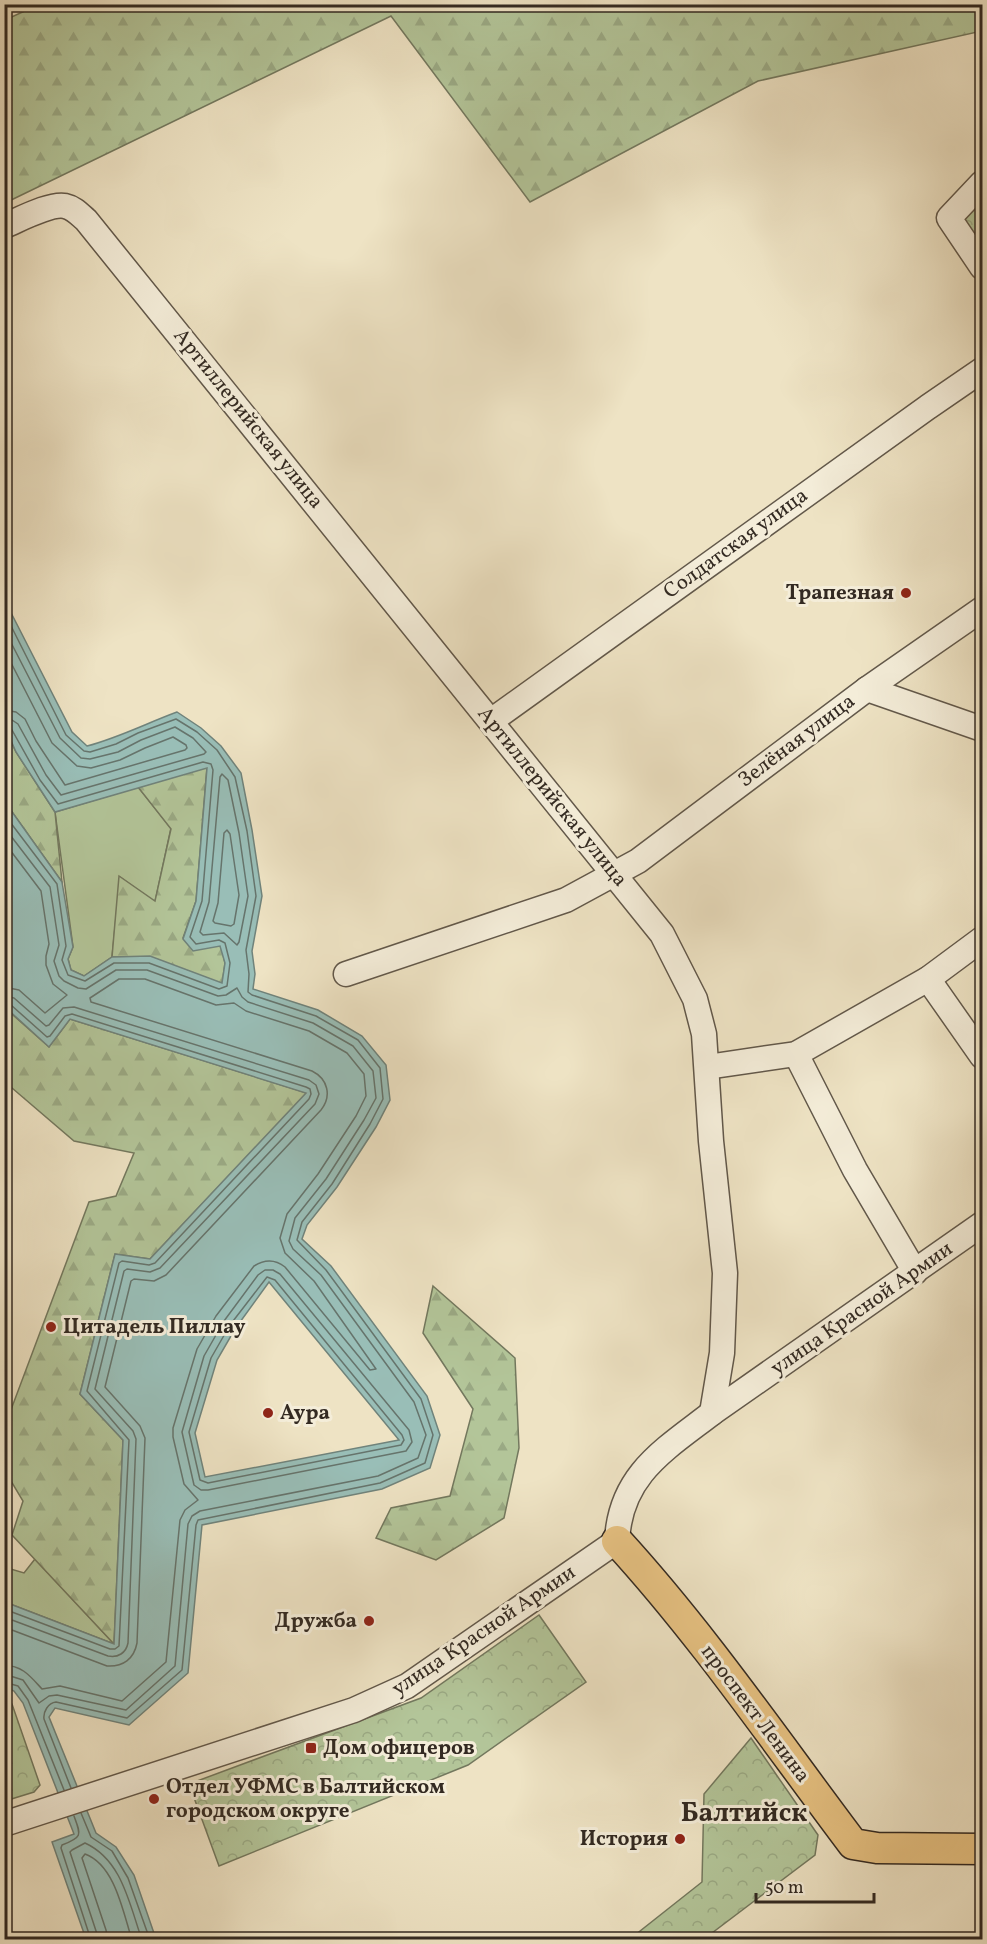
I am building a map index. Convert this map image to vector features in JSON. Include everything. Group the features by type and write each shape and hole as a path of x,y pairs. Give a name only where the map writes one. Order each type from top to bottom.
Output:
{"main road":[{"name":"проспект Ленина","path":"617,1541 683,1618 853,1844 877,1848 982,1849"}],"street":[{"path":"982,183 949,218 982,267"},
{"name":"Артиллерийская улица","path":"4,226 56,206 65,206 75,210 86,220 662,934 695,999 704,1034 711,1141 724,1273 722,1353 712,1413"},
{"name":"Солдатская улица","path":"491,722 909,420 982,370"},
{"name":"Зелёная улица","path":"346,974 566,900 638,861 867,689 982,609"},
{"path":"867,689 982,729"},
{"path":"707,1067 796,1054 928,979 982,939"},
{"path":"928,979 982,1056"},
{"path":"796,1054 855,1170 915,1272"},
{"name":"улица Красной Армии","path":"712,1413 982,1224"},
{"path":"617,1541 618,1521 636,1478 675,1442 712,1413"},
{"name":"улица Красной Армии","path":"4,1824 382,1699 407,1686 617,1541"}],"green space":[{"path":"40,4 982,4 982,31 758,81 530,202 391,16 5,203 5,20"},
{"path":"982,170 982,249 959,216"},
{"path":"4,727 16,752 55,812 62,882 5,802"},
{"path":"207,767 196,901 183,938 221,946 225,963 222,984 150,957 112,957 119,876 155,901 171,829 138,787"},
{"path":"138,787 171,828 155,902 120,877 112,957 84,976 71,970 68,959 73,947 55,812"},
{"name":"Цитадель Пиллау","path":"4,1007 49,1047 70,1019 307,1093 150,1259 115,1254 80,1394 123,1440 114,1644 12,1535 23,1501 5,1471 4,1415 9,1415 89,1202 116,1196 134,1153 74,1141 5,1082"},
{"path":"433,1286 515,1358 519,1448 504,1518 436,1560 376,1538 391,1508 450,1496 473,1409 423,1333"},
{"path":"35,1559 114,1644 5,1602 4,1567 24,1573"},
{"path":"539,1615 586,1682 468,1765 219,1866 189,1784 421,1698"},
{"path":"5,1702 12,1704 40,1785 34,1792 5,1801"},
{"path":"751,1738 818,1835 815,1855 704,1939 630,1939 702,1882 704,1794"}],"water":[{"path":"4,599 72,732 87,746 177,712 201,728 221,746 241,773 262,896 252,951 255,974 253,989 318,1010 362,1036 386,1065 390,1100 376,1127 337,1187 307,1225 302,1239 331,1266 427,1396 440,1435 430,1468 382,1489 202,1525 188,1673 129,1725 55,1708 49,1717 96,1833 116,1847 134,1875 156,1939 86,1939 52,1842 74,1834 23,1703 14,1691 5,1687 5,1602 114,1644 123,1440 80,1394 115,1254 150,1259 306,1093 70,1019 49,1047 5,1007 5,802 62,882 73,947 68,959 71,970 84,976 112,957 150,956 222,983 225,963 220,946 193,951 183,939 196,901 207,768 55,812 16,752 5,727","holes":["269,1282 399,1440 205,1477 195,1433 217,1360 235,1329"]}],"place":[{"name":"Трапезная","path":"906,593"},
{"name":"Цитадель Пиллау","path":"51,1327"},
{"name":"Аура","path":"268,1413"},
{"name":"Дружба","path":"369,1621"},
{"name":"Дом офицеров","path":"311,1748"},
{"name":"Отдел УФМС в Балтийском городском округе","path":"154,1799"},
{"name":"История","path":"680,1839"}],"district":[{"name":"Балтийск","path":"744,1814"}]}
